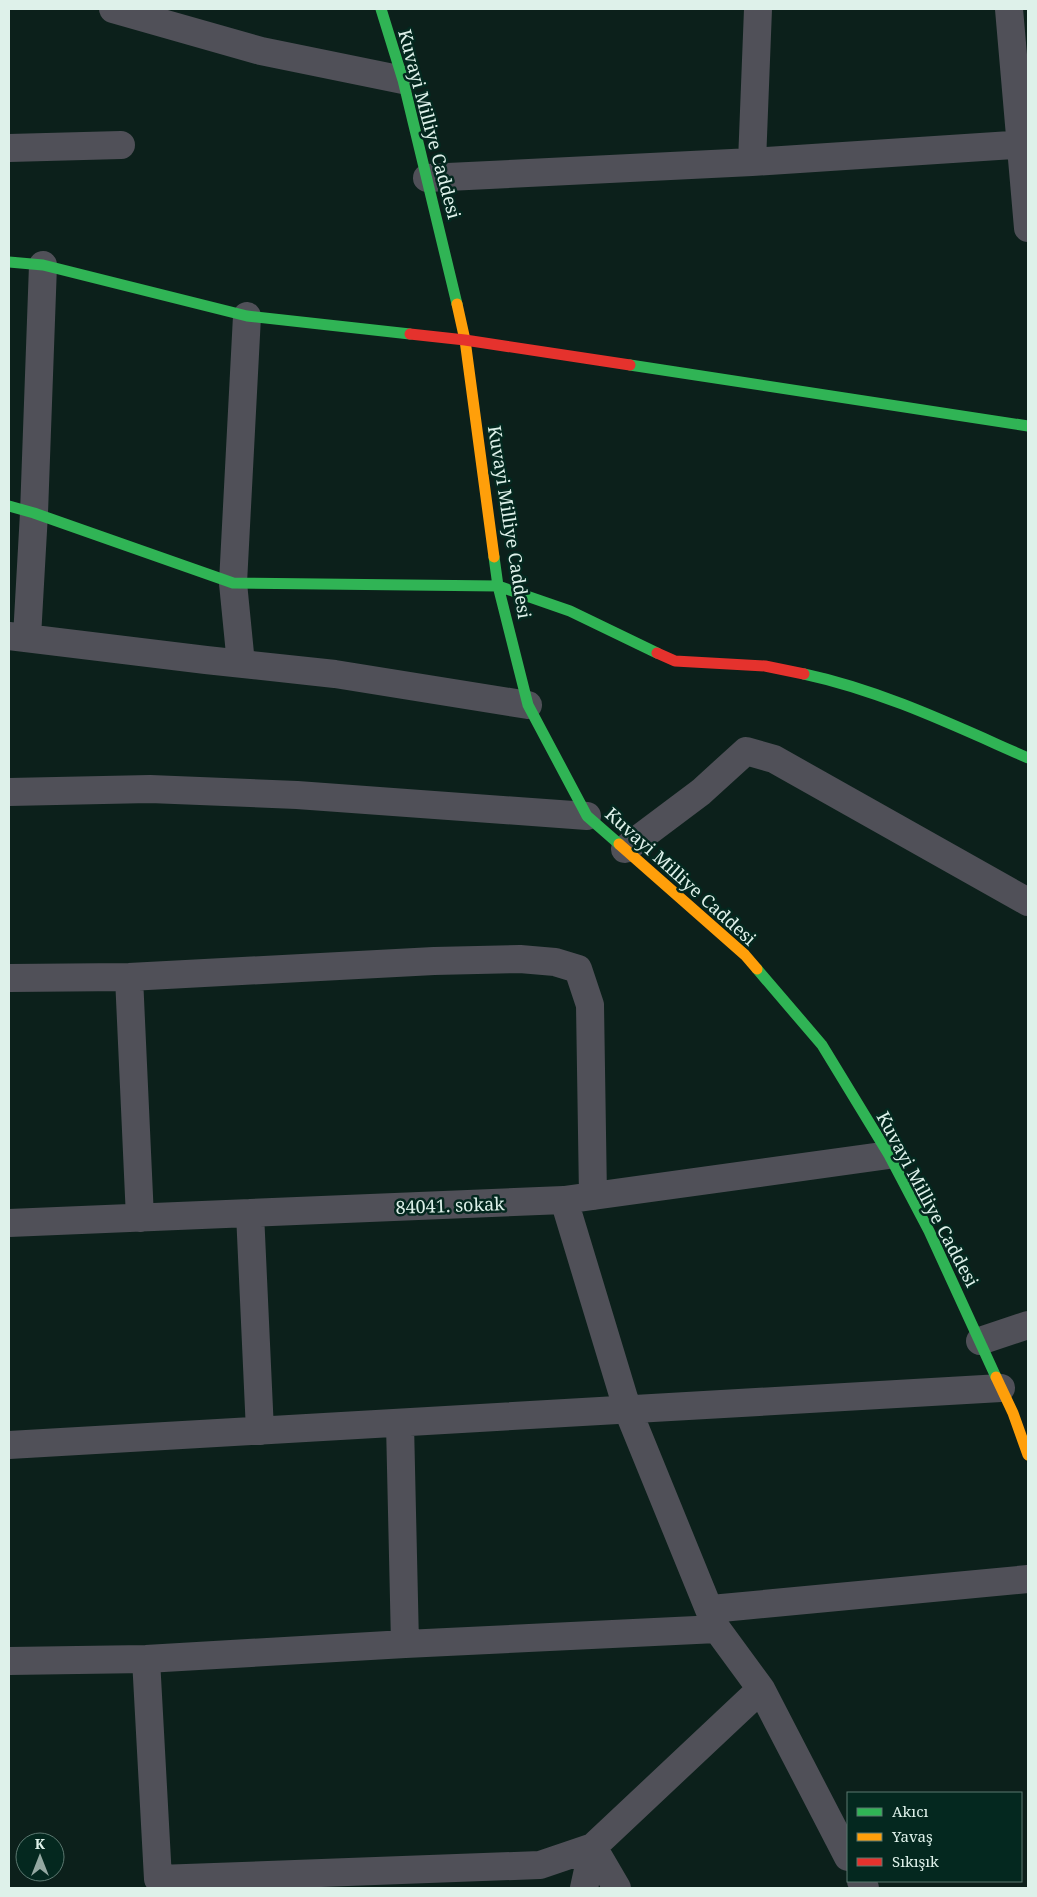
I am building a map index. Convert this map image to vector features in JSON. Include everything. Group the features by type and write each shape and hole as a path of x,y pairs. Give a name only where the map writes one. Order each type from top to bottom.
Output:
{"street":[{"path":"113,9 261,51 403,80"},
{"name":"Kuvayi Milliye Caddesi","path":"381,9 403,80 465,340 498,586 528,705 588,816 745,955 822,1045 888,1155 929,1231 1002,1388 1027,1449"},
{"path":"752,162 758,9"},
{"path":"1009,9 1024,144 1028,228"},
{"path":"427,178 752,162 1024,144"},
{"path":"9,148 121,146"},
{"path":"9,262 43,265 246,316 465,340 1028,426"},
{"path":"43,265 21,510 18,636 335,674 528,705"},
{"path":"241,664 233,583 246,316"},
{"path":"21,510 233,583 498,586 570,611 675,661 764,666 831,680 914,708 1028,758"},
{"path":"625,850 701,792 746,751 774,759 1028,902"},
{"path":"9,792 150,789 278,794 588,816"},
{"path":"9,978 129,977 520,959 555,962 578,969 590,1005 593,1196"},
{"path":"129,977 140,1218"},
{"name":"84041. sokak","path":"9,1223 564,1200 888,1155"},
{"path":"564,1200 627,1408 714,1619 761,1689 847,1854"},
{"path":"250,1213 260,1432"},
{"path":"980,1341 1028,1325"},
{"path":"9,1445 400,1424 627,1408 1002,1388"},
{"path":"400,1424 405,1644"},
{"path":"9,1661 146,1659 405,1644 714,1619 1028,1579"},
{"path":"146,1659 158,1879 540,1865 593,1847 761,1689"},
{"path":"584,1888 593,1847"},
{"path":"593,1847 617,1888"}],"traffic: fast":[{"path":"381,9 403,80 457,304"},
{"path":"9,262 43,265 247,316 410,334"},
{"path":"630,365 1028,426"},
{"path":"9,506 34,513 233,583 498,586 570,611 657,653"},
{"path":"494,557 498,586 528,705 587,816 619,844"},
{"path":"804,674 862,690 918,710 1028,758"},
{"path":"757,969 822,1045 889,1155 929,1231 996,1377"}],"traffic: slow":[{"path":"457,304 465,340 494,557"},
{"path":"619,844 745,955 757,969"},
{"path":"996,1377 1013,1413 1028,1455"}],"traffic: jam":[{"path":"410,334 465,340 630,365"},
{"path":"657,653 675,661 765,666 804,674"}]}
